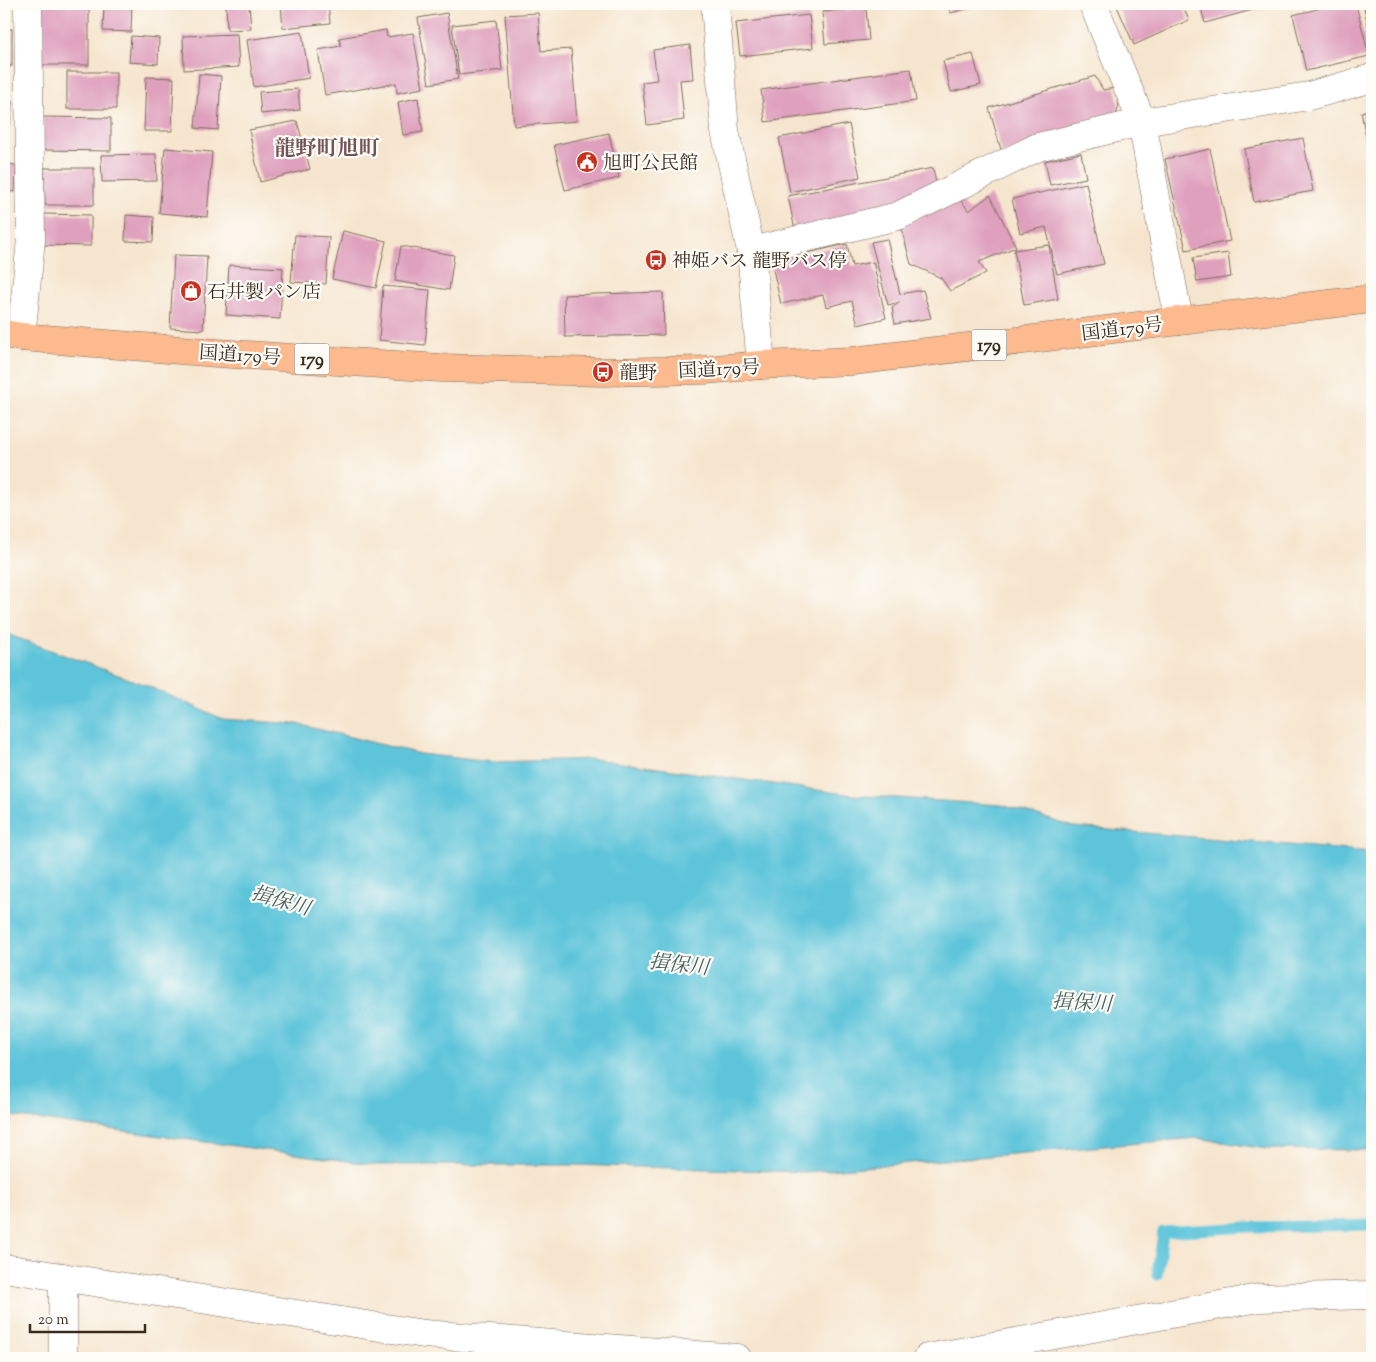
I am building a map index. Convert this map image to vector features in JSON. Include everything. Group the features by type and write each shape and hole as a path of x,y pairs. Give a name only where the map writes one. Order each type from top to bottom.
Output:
{"highway":[{"name":"国道179号","path":"12,335 217,353 440,368 604,372 705,370 761,365 853,361 1372,299"}],"street":[{"path":"12,335 31,240 28,4"},
{"path":"715,4 725,131 751,251 761,365"},
{"path":"1093,4 1142,122 1179,321"},
{"path":"751,251 898,216 1038,147 1142,122 1309,96 1372,78"},
{"path":"4,1268 424,1334 738,1358"},
{"path":"62,1277 62,1358"},
{"path":"927,1358 1258,1298 1372,1295"}],"water":[{"name":"揖保川","path":"4,633 143,684 223,719 297,724 420,754 492,762 593,759 853,795 1002,805 1074,827 1372,852 1372,1150 1266,1149 1197,1138 806,1172 573,1165 377,1165 4,1115"}],"building":[{"path":"4,4 9,4 9,18 4,18"},
{"path":"39,4 89,4 89,65 39,65"},
{"path":"104,4 132,4 131,32 103,31"},
{"path":"226,4 249,4 251,29 227,30"},
{"path":"281,4 328,4 330,23 283,28"},
{"path":"948,4 986,4 950,13"},
{"path":"1116,4 1182,4 1189,20 1134,45"},
{"path":"1200,4 1274,4 1205,23"},
{"path":"1338,4 1356,4 1369,56 1306,71 1293,15"},
{"path":"1372,5 1372,41 1371,41 1364,7"},
{"path":"866,8 869,40 825,44 822,12"},
{"path":"447,13 458,79 429,84 418,18"},
{"path":"538,13 541,51 571,49 577,121 514,126 505,15"},
{"path":"809,15 813,48 740,56 736,23"},
{"path":"496,20 502,70 459,75 452,25"},
{"path":"4,29 12,29 12,66 4,66"},
{"path":"386,30 387,37 413,33 423,88 397,93 396,83 325,95 318,50 341,46 339,38"},
{"path":"302,32 309,78 254,87 247,40"},
{"path":"237,34 239,67 184,70 183,36"},
{"path":"131,36 159,38 158,64 129,62"},
{"path":"690,45 693,79 680,80 684,120 647,125 642,82 657,80 653,50"},
{"path":"973,54 981,85 951,92 943,61"},
{"path":"911,69 916,101 765,122 761,90"},
{"path":"67,72 116,72 116,109 67,109"},
{"path":"199,74 221,76 218,130 195,128"},
{"path":"1095,76 1103,90 1115,88 1119,105 1115,119 1002,153 989,108"},
{"path":"146,77 174,78 172,131 144,131"},
{"path":"298,89 300,110 261,114 259,92"},
{"path":"418,98 423,132 403,135 398,102"},
{"path":"4,100 12,101 10,125 4,124"},
{"path":"1372,109 1372,163 1371,163 1361,112"},
{"path":"43,117 111,118 111,151 42,150"},
{"path":"297,121 310,169 260,182 249,130"},
{"path":"849,124 860,177 790,192 779,138"},
{"name":"旭町公民館","path":"609,133 619,178 565,190 554,145"},
{"path":"1303,138 1313,191 1254,202 1244,149"},
{"path":"165,148 212,152 207,217 159,213"},
{"path":"1210,149 1230,241 1186,250 1165,159"},
{"path":"1081,153 1086,178 1050,185 1045,161"},
{"path":"156,154 157,181 102,182 101,155"},
{"path":"4,164 16,165 15,192 4,191"},
{"path":"44,168 94,168 94,205 45,205"},
{"path":"933,168 938,193 796,235 788,196"},
{"path":"1086,183 1104,264 1057,274 1046,227 1020,233 1012,199"},
{"path":"990,195 1016,247 979,262 986,273 950,291 941,278 911,264 901,227 958,197 969,211"},
{"path":"42,214 91,215 91,246 42,245"},
{"path":"126,215 154,217 153,242 125,241"},
{"path":"343,231 386,241 376,288 332,279"},
{"path":"295,235 329,237 326,284 291,282"},
{"path":"887,239 900,294 923,290 931,318 895,324 892,308 900,302 888,305 871,242"},
{"path":"847,244 852,266 873,262 886,318 858,325 852,301 826,307 823,295 781,304 771,261"},
{"path":"1049,245 1058,299 1024,305 1014,250"},
{"path":"401,246 454,255 449,290 395,281"},
{"path":"1228,253 1231,277 1197,282 1193,258"},
{"path":"174,255 207,256 203,330 170,328"},
{"path":"229,265 283,268 280,319 226,315"},
{"path":"383,286 430,290 425,345 379,340"},
{"path":"663,292 664,335 565,337 564,295"}],"waterway":[{"path":"1157,1275 1163,1232 1249,1227 1372,1225"}],"place":[{"name":"旭町公民館","path":"587,162"},
{"name":"神姫バス 龍野バス停","path":"656,260"},
{"name":"石井製パン店","path":"191,291"},
{"name":"龍野","path":"603,372"}],"district":[{"name":"龍野町旭町","path":"327,148"}]}
